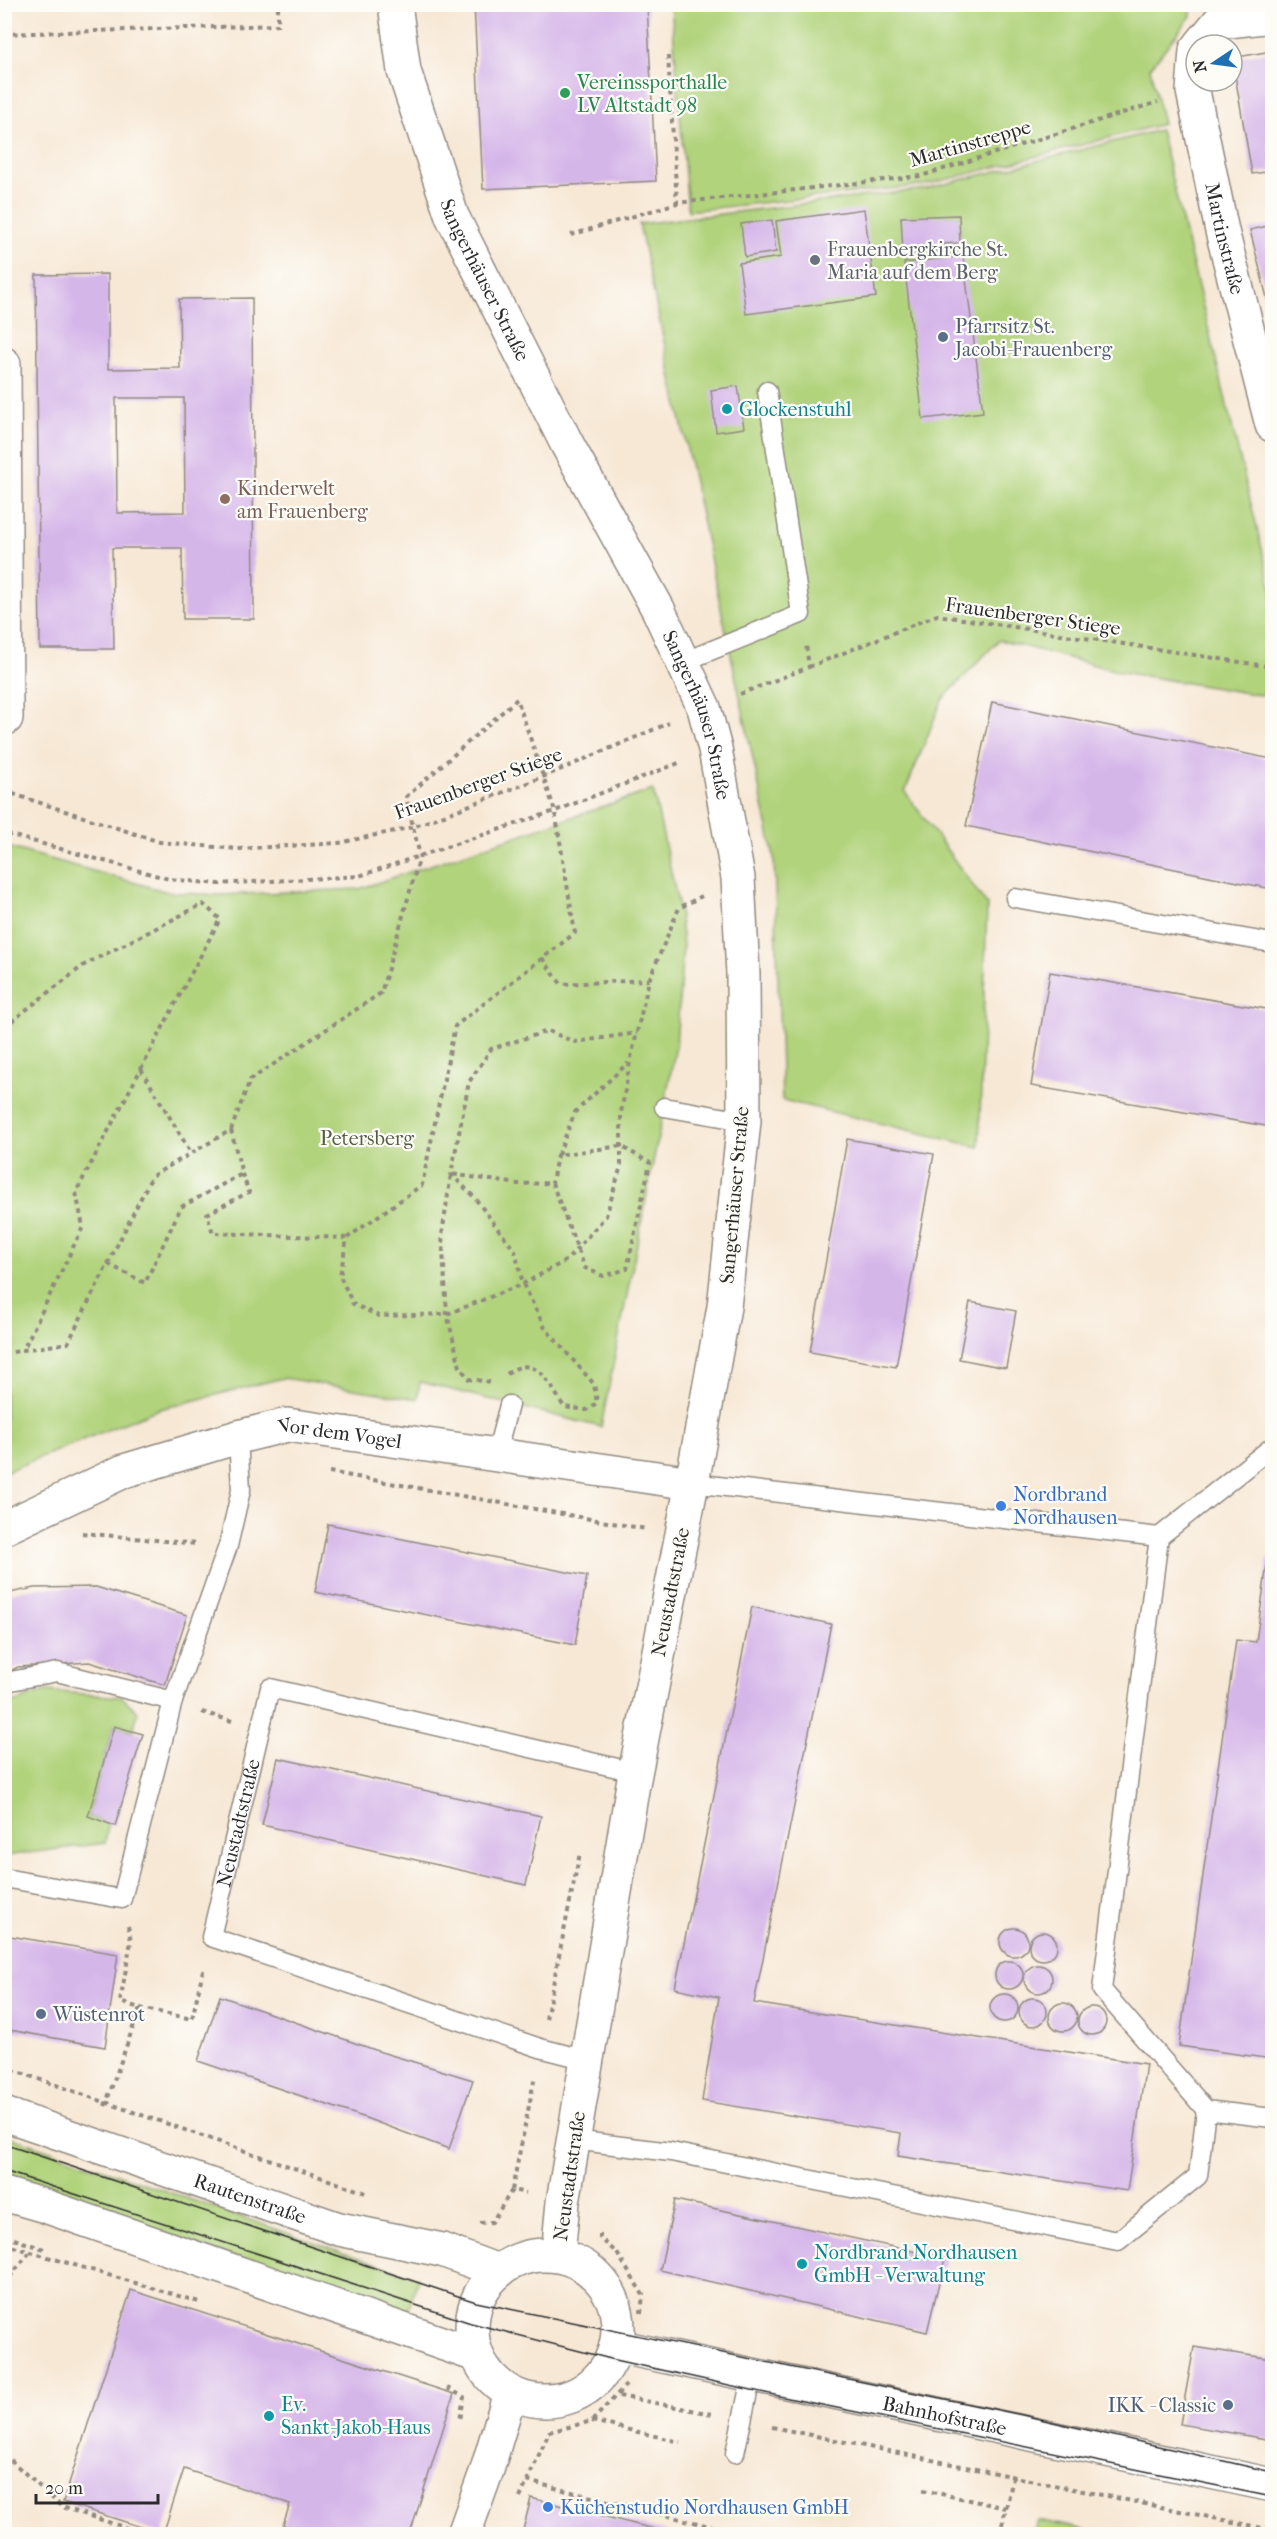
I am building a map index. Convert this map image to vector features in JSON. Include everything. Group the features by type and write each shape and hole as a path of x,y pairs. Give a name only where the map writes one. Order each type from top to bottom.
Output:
{"street":[{"name":"Sangerhäuser Straße","path":"395,4 404,71 452,216 567,444 658,609 704,708 715,749 738,878 743,974 744,1121 724,1307 692,1483"},
{"path":"1210,33 1219,22 1272,16"},
{"name":"Martinstraße","path":"1193,93 1222,231 1272,424"},
{"path":"4,364 6,718"},
{"name":"Vor dem Vogel","path":"4,1528 124,1471 286,1425 692,1483"},
{"name":"Neustadtstraße","path":"558,2256 563,2202 635,1772 692,1483"},
{"name":"Rautenstraße","path":"4,2114 339,2229 442,2250 498,2271"},
{"path":"4,2194 45,2206 476,2355"},
{"path":"530,2256 558,2256 571,2259 594,2273 610,2295 616,2309 618,2331 626,2348 595,2382 576,2395 542,2402 526,2400 510,2393 490,2377 476,2355 471,2323 476,2302 485,2285 498,2271 530,2256"},
{"name":"Bahnhofstraße","path":"626,2348 1272,2485"},
{"path":"464,2535 487,2470 510,2393"}],"lane":[{"path":"683,662 801,614 767,391"},
{"path":"1015,898 1272,943"},
{"path":"664,1107 744,1121"},
{"path":"496,1454 509,1405"},
{"path":"4,1878 122,1899 173,1701 228,1546 241,1490 238,1437"},
{"path":"1272,1447 1159,1537 1102,1990 1206,2110 1272,2118"},
{"path":"692,1483 1159,1537"},
{"path":"4,1685 10,1681 57,1671 173,1701"},
{"name":"Neustadtstraße","path":"211,1937 270,1688 635,1772"},
{"path":"211,1937 540,2048 587,2060"},
{"path":"573,2140 671,2152 1118,2241 1198,2176 1206,2110"},
{"path":"735,2453 752,2374"}],"path":[{"path":"4,34 278,25 278,4"},
{"path":"668,56 677,203"},
{"name":"Martinstreppe","path":"571,234 677,203 921,176 1187,93"},
{"path":"801,614 809,667"},
{"name":"Frauenberger Stiege","path":"6,791 160,842 237,849 339,843 413,827 543,777 704,708 937,615 1272,667"},
{"path":"517,699 543,777 555,811 575,933 455,1026 422,1185 347,1238 213,1233 207,1214 249,1192 231,1130 250,1080 381,993 420,856 406,797 517,699"},
{"path":"4,990 7,834 6,718"},
{"path":"7,834 169,879 219,884 359,876 555,811 715,749"},
{"path":"347,1238 340,1276 353,1305 379,1316 447,1314 524,1284 567,1260 606,1216 621,1166 621,1113 649,980 679,908 738,878"},
{"path":"4,1027 84,964 203,903 220,918 76,1192 83,1227 23,1350"},
{"path":"542,958 561,984 649,980"},
{"path":"496,1379 487,1383 469,1379 460,1367 447,1314 442,1235 469,1082 491,1049 548,1031 575,1042 637,1033"},
{"path":"557,1155 621,1146 650,1163 627,1269 603,1276 585,1268 552,1183 557,1155 575,1112 630,1062"},
{"path":"141,1069 191,1153"},
{"path":"4,1354 68,1343 152,1176 231,1130"},
{"path":"108,1264 145,1282 181,1207 242,1174"},
{"path":"451,1174 518,1184 552,1183"},
{"path":"451,1174 474,1197 515,1251 524,1284 545,1328 594,1384 597,1403 587,1410 564,1407 541,1372 531,1366 518,1366 505,1376"},
{"path":"328,1472 642,1527"},
{"path":"640,1539 651,1476"},
{"path":"76,1533 199,1544"},
{"path":"208,1714 239,1723"},
{"path":"442,2250 454,2224 492,2222 512,2190 582,1844"},
{"path":"122,1899 131,1941 120,2002 192,2019 211,1937"},
{"path":"102,2112 140,2008"},
{"path":"4,2067 376,2197"},
{"path":"512,2190 563,2202"},
{"path":"592,2421 626,2388 626,2348 643,2295 617,2253 600,2238 601,2228"},
{"path":"4,2244 202,2303"},
{"path":"4,2284 30,2252"},
{"path":"443,2386 464,2397 459,2427"},
{"path":"618,2396 1013,2475 1272,2530"},
{"path":"528,2482 549,2432 592,2421 680,2442"},
{"path":"4,2454 63,2507 145,2535"},
{"path":"1000,2535 1015,2467"},
{"path":"487,2470 742,2535"},
{"path":"923,2490 1006,2508"},
{"path":"170,2535 182,2532"}],"green space":[{"path":"1191,4 1191,16 1150,68 1163,124 925,185 688,211 671,5"},
{"path":"1160,130 1272,590 1272,697 1121,672 999,640 942,700 905,792 987,905 979,1147 782,1100 774,857 639,224 925,189"},
{"name":"Petersberg","path":"653,790 679,908 683,945 676,1046 601,1427 420,1382 417,1399 283,1378 156,1410 5,1472 4,846 168,892 219,895 359,889"},
{"path":"46,1691 122,1697 138,1712 133,1731 114,1726 88,1816 108,1823 105,1843 5,1856 5,1706"},
{"path":"4,2135 418,2278 408,2311 5,2187"},
{"path":"1037,2520 1104,2534 1033,2534"}],"building":[{"name":"Vereinssporthalle LV Altstadt 98","path":"474,4 647,4 656,181 483,189"},
{"path":"1272,51 1272,171 1252,174 1238,93 1244,93 1244,56"},
{"name":"Frauenbergkirche St. Maria auf dem Berg","path":"864,209 876,297 746,314 739,263 781,257 776,221"},
{"path":"959,215 960,243 943,244 943,250 903,252 901,217"},
{"path":"772,220 776,252 745,257 741,224"},
{"path":"1272,225 1272,318 1250,230"},
{"name":"Pfarrsitz St. Jacobi-Frauenberg","path":"963,256 983,412 923,419 904,263"},
{"name":"Kinderwelt am Frauenberg","path":"108,274 108,369 180,368 179,299 252,298 254,619 183,619 182,548 112,548 114,649 40,649 36,275","holes":["116,398 184,398 185,512 117,513"]},
{"name":"Glockenstuhl","path":"738,386 744,428 716,432 711,390"},
{"path":"992,702 1272,759 1272,889 966,826"},
{"path":"1050,972 1272,1010 1272,1127 1031,1086"},
{"path":"847,1139 934,1154 896,1367 810,1352"},
{"path":"970,1302 1016,1311 1006,1368 959,1359"},
{"path":"328,1524 587,1576 575,1645 315,1592"},
{"path":"1268,1557 1272,1558 1272,2059 1179,2046 1236,1640 1256,1642"},
{"path":"96,1587 187,1615 165,1685 89,1662 18,1667 4,1674 4,1594 34,1588"},
{"path":"752,1607 831,1624 754,2003 1146,2064 1127,2191 898,2156 901,2133 702,2101 719,1997 675,1988"},
{"path":"114,1726 143,1734 115,1826 88,1816"},
{"path":"278,1758 541,1816 526,1885 262,1825"},
{"path":"1014,1928 1024,1932 1028,1942 1024,1952 1014,1956 1004,1952 1000,1942 1004,1932"},
{"path":"1043,1932 1053,1936 1057,1946 1053,1956 1043,1960 1033,1956 1029,1946 1033,1936"},
{"path":"4,1935 118,1954 105,2047 4,2029"},
{"path":"1009,1961 1019,1965 1023,1975 1019,1985 1009,1989 999,1985 995,1975 999,1965"},
{"path":"1038,1965 1048,1969 1052,1979 1048,1989 1038,1993 1028,1989 1024,1979 1028,1969"},
{"path":"1004,1994 1014,1998 1018,2008 1014,2018 1004,2022 994,2018 990,2008 994,1998"},
{"path":"220,1996 381,2052 473,2080 449,2149 198,2061"},
{"path":"1033,1998 1043,2002 1047,2012 1043,2022 1033,2026 1023,2022 1019,2012 1023,2002"},
{"path":"1063,2003 1073,2007 1077,2017 1073,2027 1063,2031 1053,2027 1049,2017 1053,2007"},
{"path":"1092,2007 1102,2011 1106,2021 1102,2031 1092,2035 1082,2031 1078,2021 1082,2011"},
{"name":"Nordbrand Nordhausen GmbH - Verwaltung","path":"675,2200 945,2258 927,2332 660,2270"},
{"name":"Ev. Sankt-Jakob-Haus","path":"131,2290 454,2394 410,2534 381,2532 380,2534 313,2534 283,2525 290,2504 184,2469 163,2534 63,2502"},
{"name":"IKK - Classic","path":"1194,2347 1272,2359 1272,2440 1180,2424"},
{"name":"Küchenstudio Nordhausen GmbH","path":"531,2498 674,2534 522,2534"}],"tram line":[{"path":"4,2144 476,2302 1022,2415 1272,2472"},
{"path":"4,2171 471,2323 611,2359 793,2399 1272,2497"}],"place":[{"name":"Vereinssporthalle LV Altstadt 98","path":"565,93"},
{"name":"Frauenbergkirche St. Maria auf dem Berg","path":"815,260"},
{"name":"Pfarrsitz St. Jacobi-Frauenberg","path":"943,337"},
{"name":"Glockenstuhl","path":"727,409"},
{"name":"Kinderwelt am Frauenberg","path":"225,499"},
{"name":"Nordbrand Nordhausen","path":"1001,1506"},
{"name":"Wüstenrot","path":"41,2014"},
{"name":"Nordbrand Nordhausen GmbH - Verwaltung","path":"802,2264"},
{"name":"IKK - Classic","path":"1228,2405"},
{"name":"Ev. Sankt-Jakob-Haus","path":"269,2416"},
{"name":"Küchenstudio Nordhausen GmbH","path":"548,2507"}]}
